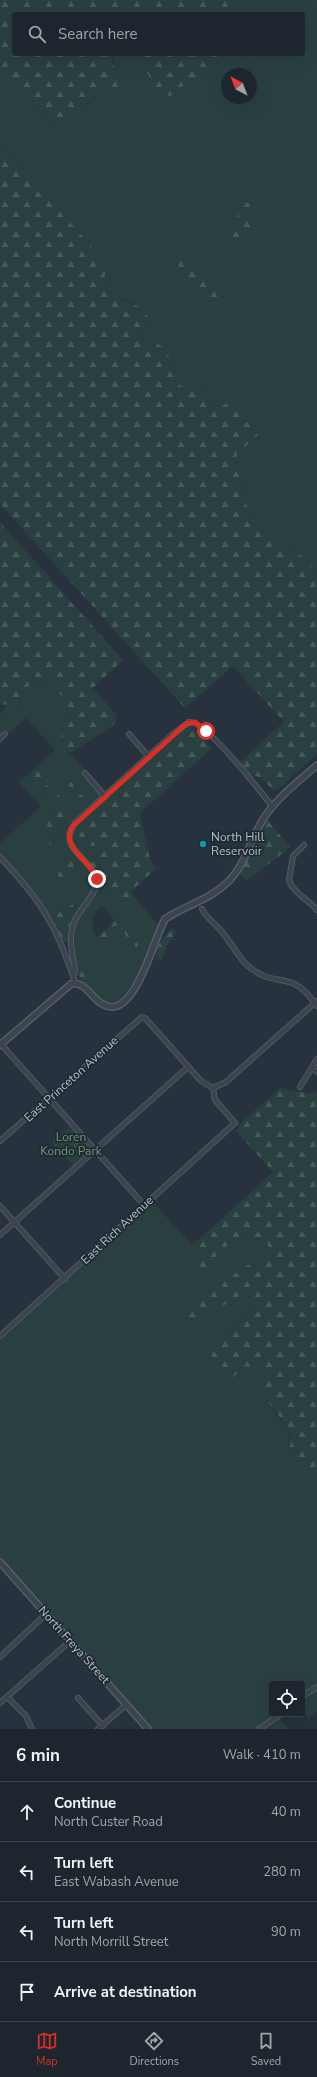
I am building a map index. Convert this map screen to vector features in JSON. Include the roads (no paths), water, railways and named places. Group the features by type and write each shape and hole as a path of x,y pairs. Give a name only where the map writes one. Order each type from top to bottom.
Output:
{"street":[{"path":"73,976 75,972 70,944 73,924 79,910 94,892 97,882 94,872 73,847 69,836 72,828 177,731 192,722 203,728 228,753 272,806"},
{"path":"0,739 6,734"},
{"path":"129,734 149,757"},
{"path":"144,1204 0,1044 63,990 75,984 83,986 96,1000 106,1006 117,1006 127,1000 133,992 152,952 165,920 214,894 230,879 245,859 262,821 272,806 317,765"},
{"path":"85,773 105,797"},
{"path":"304,844 293,856 288,880 294,890 310,901 317,910"},
{"path":"0,857 29,889 44,909 58,935 75,984"},
{"path":"0,1235 188,1067 201,1081 213,1088 226,1082 316,1003 299,987 292,983 269,978 251,969 237,955 226,937 208,919 202,909"},
{"name":"East Princeton Avenue","path":"0,1141 142,1017 145,1018 188,1067"},
{"path":"300,1087 317,1059"},
{"path":"312,1068 317,1072"},
{"name":"East Rich Avenue","path":"0,1336 119,1230 144,1204 235,1123 215,1100 213,1088"},
{"path":"0,1206 64,1279"},
{"name":"North Freya Street","path":"0,1562 148,1729"},
{"path":"0,1657 46,1614"},
{"path":"0,1703 70,1640"},
{"path":"305,1694 317,1687"},
{"path":"7,1697 26,1716 32,1729"},
{"path":"78,1698 100,1727 126,1705"},
{"path":"260,1729 276,1717"}],"place":[{"name":"North Hill Reservoir","path":"203,844"}],"park label":[{"name":"Loren Kondo Park","path":"71,1144"}]}
